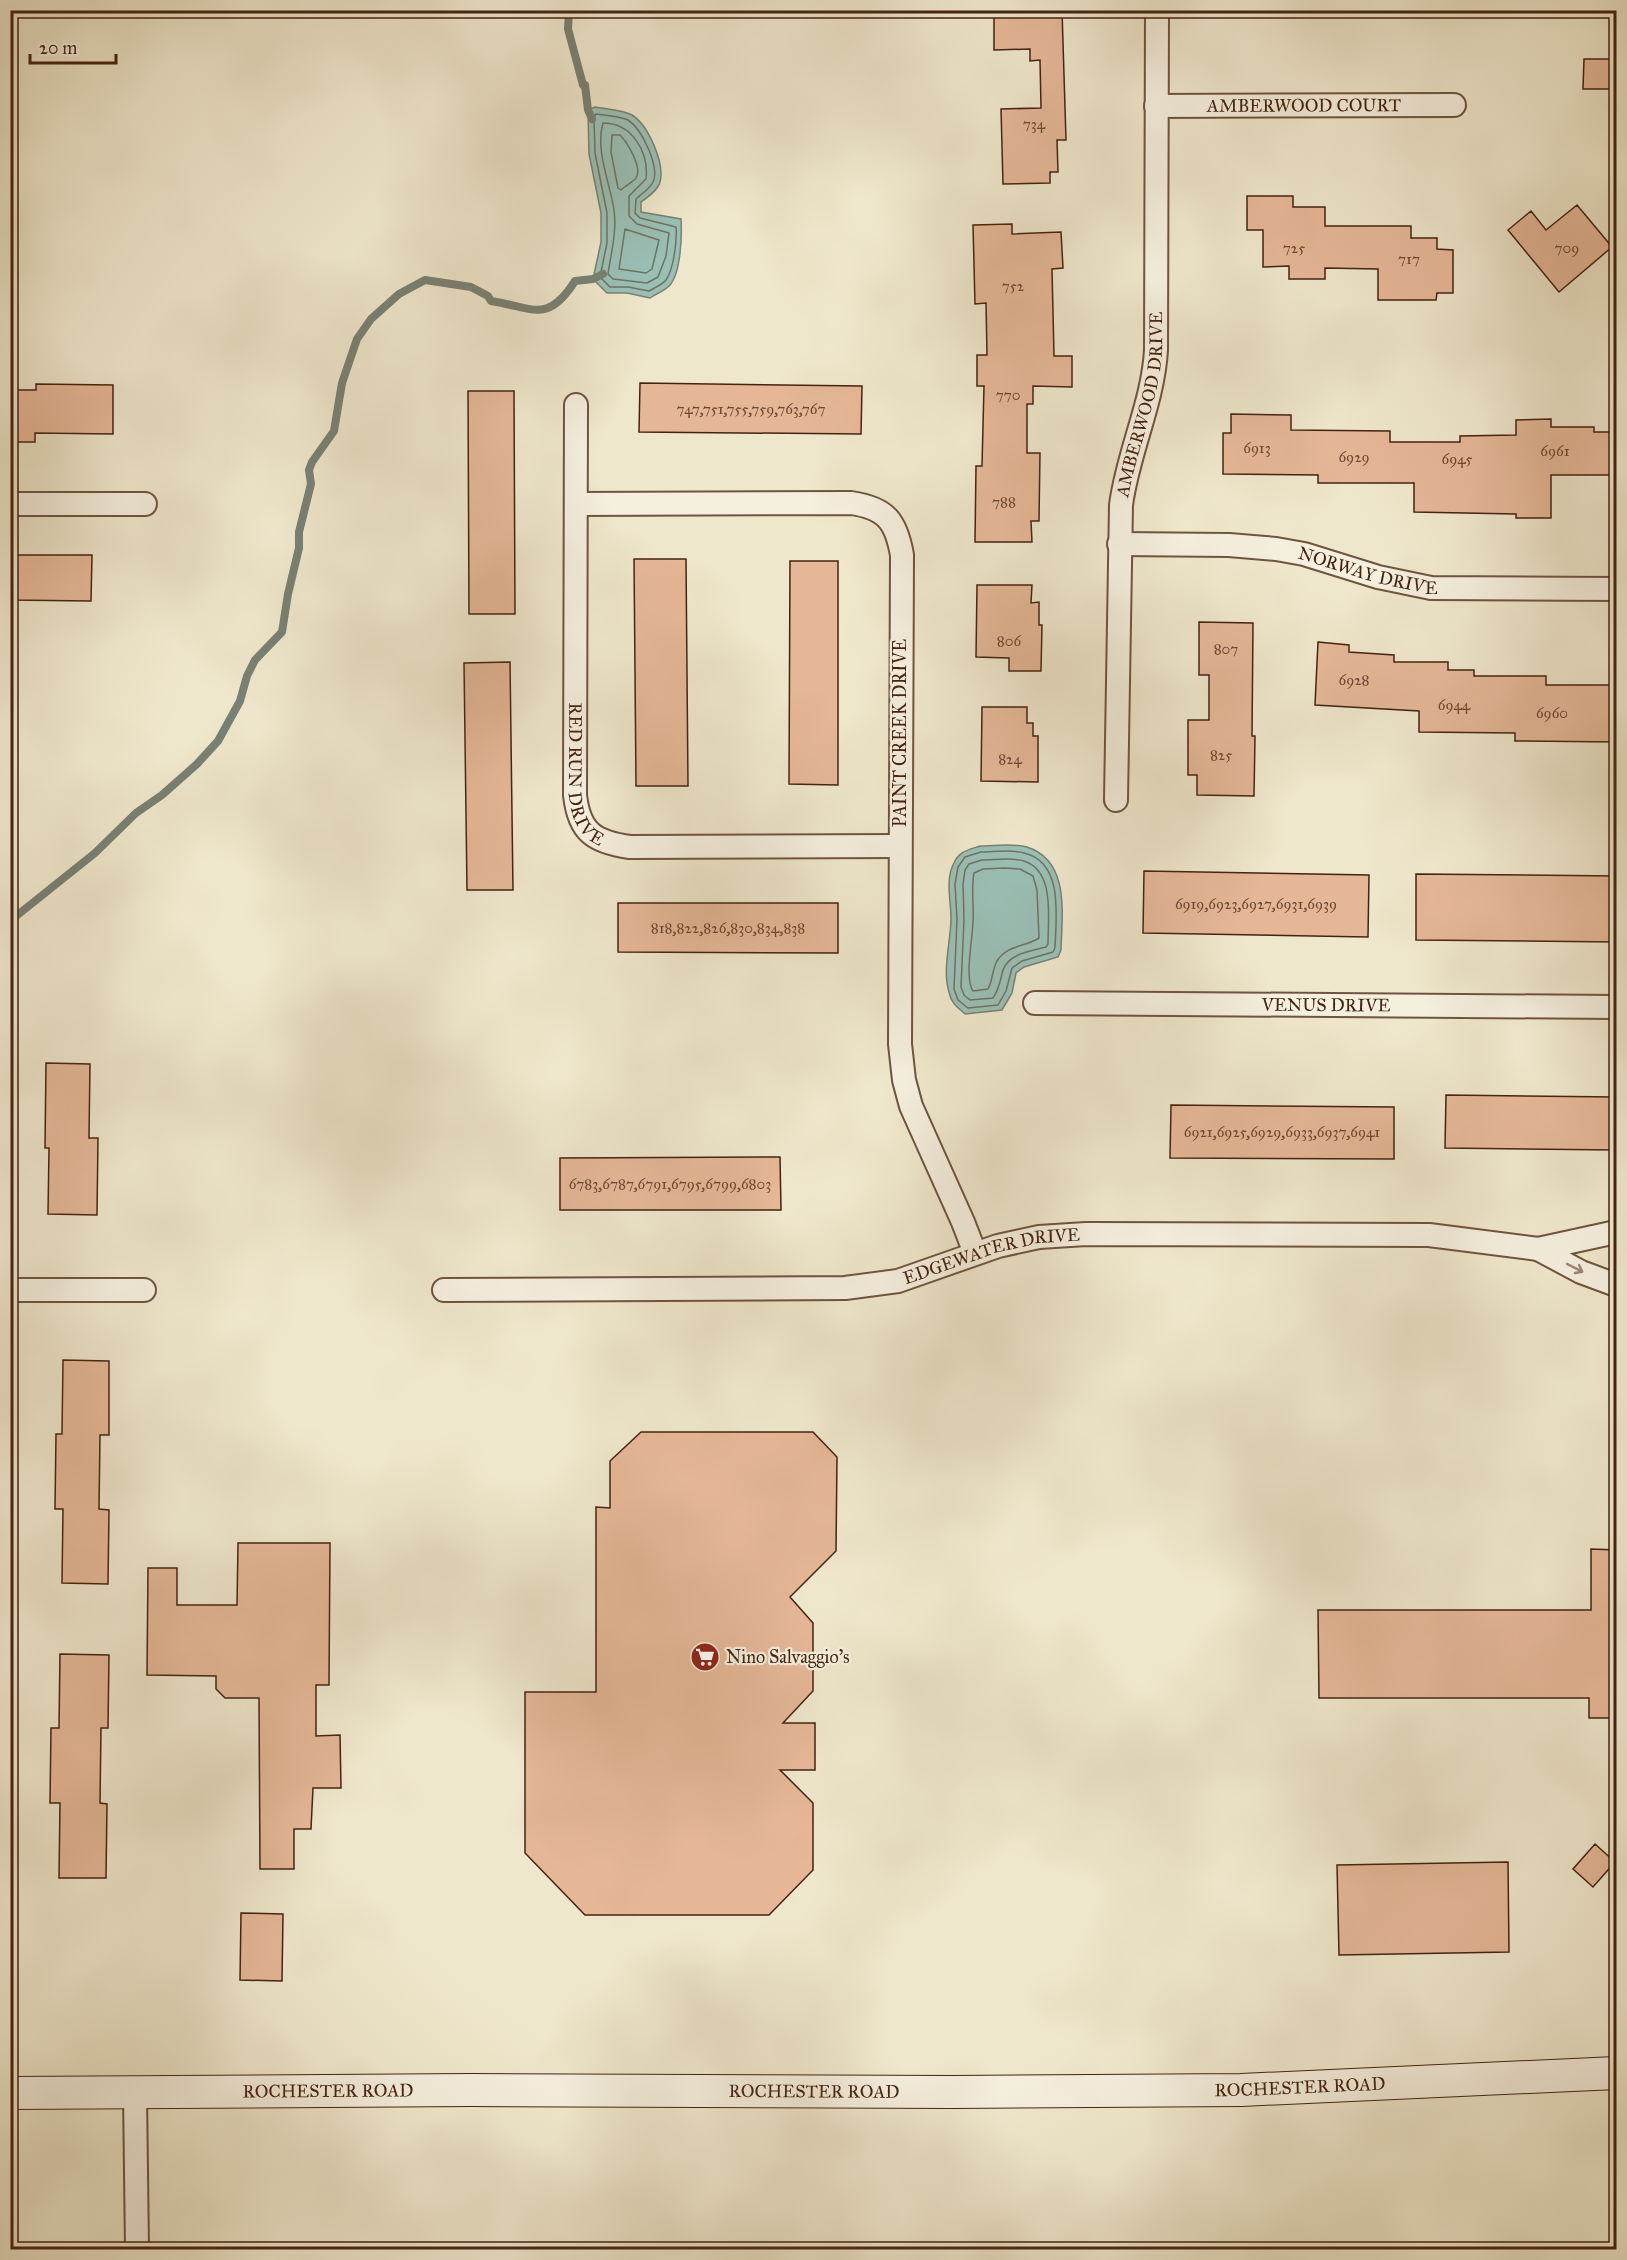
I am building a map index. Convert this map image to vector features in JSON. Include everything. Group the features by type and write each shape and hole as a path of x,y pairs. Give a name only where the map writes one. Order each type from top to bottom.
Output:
{"main road":[{"name":"ROCHESTER ROAD","path":"10,2093 471,2090 953,2092 1240,2090 1617,2073"}],"street":[{"name":"AMBERWOOD DRIVE","path":"1116,800 1119,544 1123,487 1149,398 1155,366 1157,10"},
{"name":"AMBERWOOD COURT","path":"1156,106 1454,105"},
{"name":"RED RUN DRIVE","path":"576,405 575,795 580,820 588,832 597,839 630,847 900,846"},
{"name":"PAINT CREEK DRIVE","path":"576,504 851,503 870,506 889,518 898,535 902,555 900,1044 904,1080 911,1106 975,1253"},
{"path":"10,504 145,504"},
{"name":"NORWAY DRIVE","path":"1119,544 1229,545 1276,549 1341,564 1405,584 1431,588 1617,589"},
{"name":"VENUS DRIVE","path":"1035,1003 1617,1007"},
{"name":"EDGEWATER DRIVE","path":"444,1290 845,1288 898,1281 998,1246 1039,1237 1086,1234 1429,1235 1538,1249 1617,1232"},
{"name":"EDGEWATER DRIVE","path":"1538,1249 1581,1272 1617,1285"},
{"path":"10,1290 144,1290"},
{"path":"135,2093 137,2250"}],"water":[{"path":"595,107 632,115 644,127 654,145 660,165 660,182 655,191 641,202 641,212 681,219 680,253 674,279 668,287 650,298 627,293 607,293 593,279 601,242 601,213 589,154 588,110"},
{"path":"980,846 1027,847 1041,854 1051,864 1057,876 1062,905 1061,950 1058,957 1024,967 1016,973 1012,993 1002,1010 965,1014 953,1002 947,983 951,927 949,883 951,869 958,856"}],"building":[{"path":"994,10 1062,10 1066,140 1057,140 1058,172 1050,172 1050,183 1003,184 1001,109 1041,108 1040,60 1030,61 1030,49 994,50"},
{"path":"1584,59 1617,59 1617,89 1583,89"},
{"path":"1247,196 1293,196 1293,207 1325,207 1325,226 1411,226 1411,238 1437,238 1437,249 1453,250 1453,293 1437,293 1436,300 1378,300 1378,269 1325,268 1325,279 1289,279 1289,266 1263,267 1263,230 1247,230"},
{"path":"1577,205 1612,247 1559,292 1508,230 1531,211 1546,230"},
{"path":"1012,224 1012,234 1061,232 1063,268 1052,269 1054,356 1072,356 1072,387 1033,386 1033,404 1027,404 1027,453 1040,453 1039,521 1031,521 1032,542 975,542 976,466 982,466 984,386 977,386 977,355 987,355 986,303 975,304 973,225"},
{"path":"640,383 862,386 861,434 639,432"},
{"path":"36,384 113,385 113,434 35,433 35,442 10,442 10,390 36,390"},
{"path":"468,391 514,391 515,614 469,614"},
{"path":"1231,414 1291,415 1291,430 1390,431 1390,442 1460,442 1460,436 1516,435 1516,420 1551,419 1551,427 1594,427 1594,432 1617,432 1617,475 1551,475 1551,518 1516,518 1516,514 1414,512 1414,483 1318,483 1318,475 1223,474 1223,433 1231,433"},
{"path":"10,555 92,555 91,601 10,600"},
{"path":"634,559 686,559 688,786 636,786"},
{"path":"790,561 838,561 838,785 789,784"},
{"path":"977,585 1032,585 1031,603 1039,602 1039,625 1042,625 1041,671 1009,671 1009,658 976,657"},
{"path":"1199,622 1253,623 1254,796 1197,795 1197,775 1188,775 1188,720 1209,720 1209,675 1199,675"},
{"path":"1318,642 1349,645 1349,652 1394,655 1394,662 1448,662 1448,670 1474,670 1474,676 1546,676 1546,685 1617,685 1617,742 1515,741 1515,733 1419,732 1419,711 1315,705"},
{"path":"510,662 513,890 467,890 464,663"},
{"path":"982,707 1027,707 1027,723 1033,723 1033,736 1038,736 1038,782 981,781"},
{"path":"1144,871 1369,875 1368,937 1143,933"},
{"path":"1416,874 1617,876 1617,942 1416,940"},
{"path":"618,903 838,903 838,953 618,952"},
{"path":"46,1063 90,1064 89,1138 98,1138 97,1215 48,1214 49,1148 45,1148"},
{"path":"1446,1095 1617,1097 1617,1150 1445,1148"},
{"path":"1171,1105 1394,1107 1394,1159 1170,1158"},
{"path":"780,1157 781,1210 560,1210 560,1158"},
{"path":"63,1360 109,1361 109,1435 100,1435 99,1509 109,1510 108,1584 62,1583 63,1509 55,1509 56,1434 62,1434"},
{"name":"Nino Salvaggio's","path":"641,1432 813,1432 837,1457 836,1551 790,1597 813,1623 813,1691 783,1723 815,1723 815,1770 780,1770 813,1803 813,1870 769,1915 585,1915 525,1853 525,1692 596,1692 596,1507 610,1508 610,1461"},
{"path":"238,1543 330,1543 329,1685 316,1685 316,1736 340,1735 341,1788 313,1788 311,1829 294,1829 294,1869 260,1869 259,1698 225,1698 216,1689 216,1676 147,1675 148,1568 177,1568 177,1605 237,1605"},
{"path":"1591,1549 1617,1550 1617,1718 1589,1718 1589,1698 1319,1698 1318,1610 1591,1610"},
{"path":"60,1654 109,1655 108,1728 101,1728 100,1803 107,1804 106,1878 59,1878 60,1803 50,1803 51,1728 59,1728"},
{"path":"1595,1844 1615,1862 1593,1887 1573,1869"},
{"path":"1508,1862 1509,1952 1339,1955 1337,1865"},
{"path":"241,1913 283,1914 282,1981 240,1980"}],"waterway":[{"path":"569,10 568,29 583,85 585,85 588,110 592,119"},
{"path":"10,921 95,853 136,813 162,795 197,764 218,741 240,701 247,676 255,660 282,632 299,548 299,532 311,484 309,470 334,431 342,383 357,339 371,319 399,294 425,280 471,287 488,296 491,301 538,310 556,304 575,281 593,279 603,274"}],"place":[{"name":"Nino Salvaggio's","path":"705,1657"}]}
